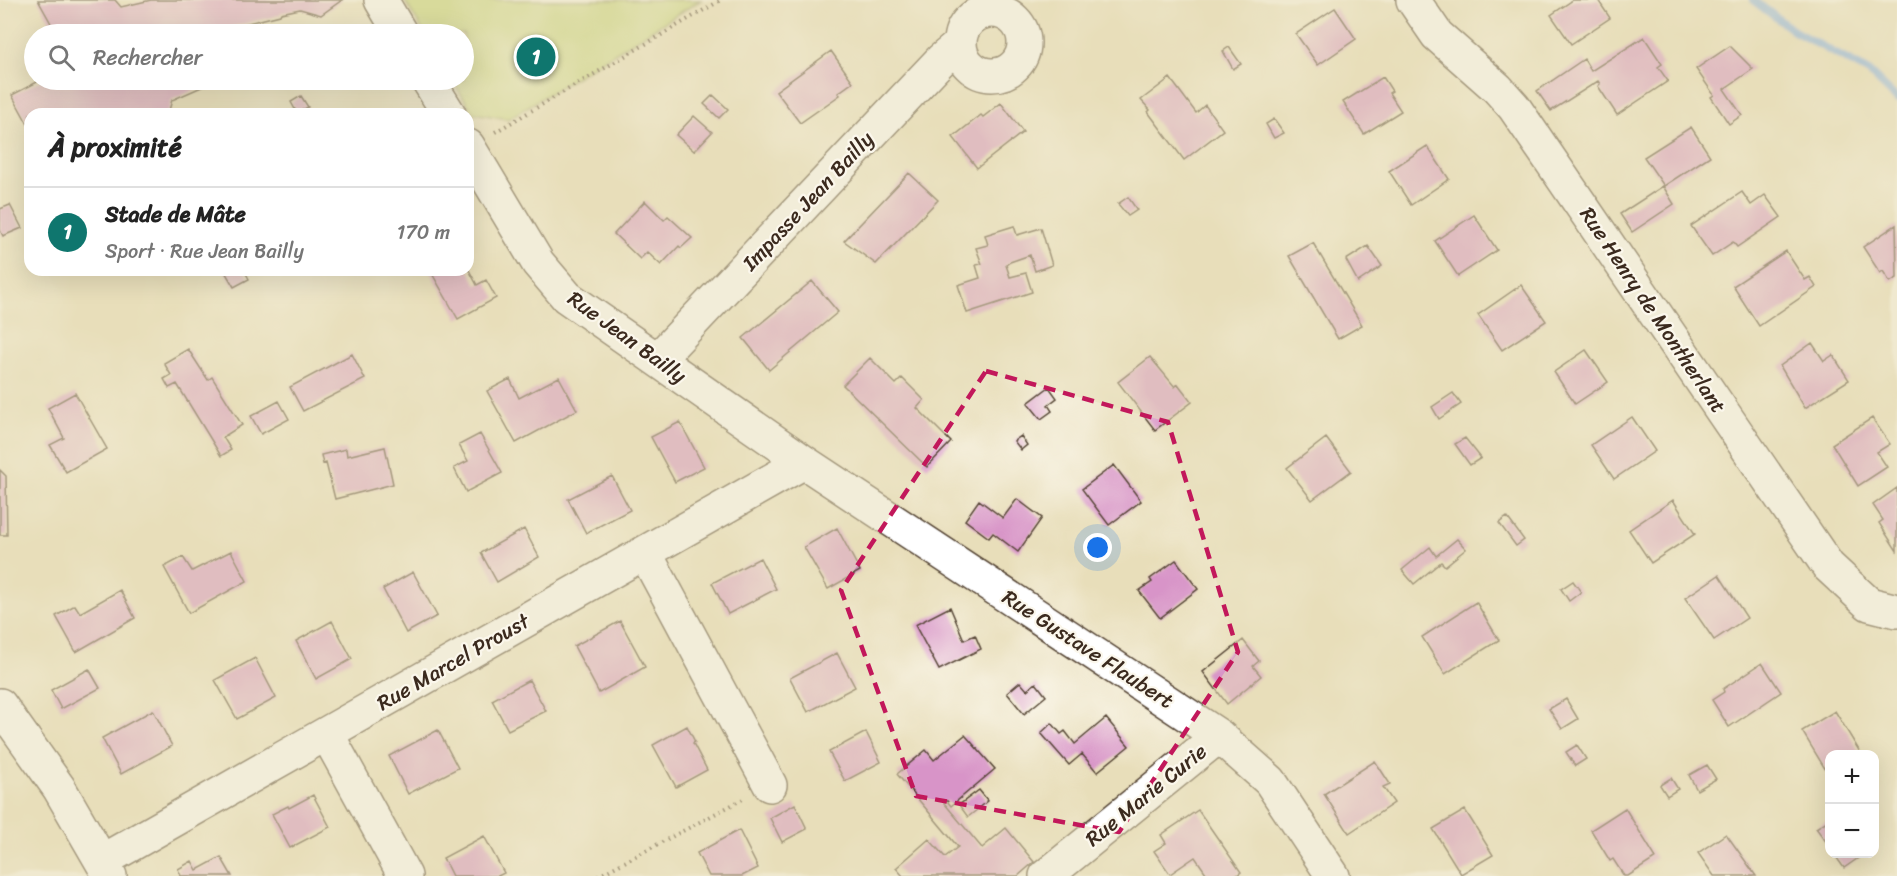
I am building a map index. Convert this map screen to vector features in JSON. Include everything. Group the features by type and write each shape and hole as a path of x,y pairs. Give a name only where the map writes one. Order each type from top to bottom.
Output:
{"street":[{"path":"381,0 395,24"},
{"name":"Rue Henry de Montherlant","path":"1413,0 1437,35 1497,88 1514,107 1828,566 1869,604 1897,611"},
{"name":"Impasse Jean Bailly","path":"658,359 941,60 959,45"},
{"path":"434,90 445,108"},
{"name":"Rue Jean Bailly","path":"474,157 538,263 567,297 804,462"},
{"name":"Rue Marcel Proust","path":"106,869 327,734 804,462"},
{"name":"Rue Gustave Flaubert","path":"804,462 1219,736 1270,781 1334,876"},
{"path":"645,553 770,785"},
{"path":"0,705 58,788 106,869"},
{"path":"327,734 405,876"},
{"name":"Rue Marie Curie","path":"1046,876 1219,736"}],"path":[{"path":"474,144 721,0"},
{"path":"598,876 770,785"}],"highlighted area":[{"path":"986,371 1168,422 1238,652 1119,832 916,796 841,590"}],"green space":[{"path":"404,0 701,0 508,119 474,113 474,108 470,108 458,90 474,90 474,24 419,24"}],"building":[{"path":"38,0 115,0 121,7 151,0 342,0 321,15 300,9 244,24 51,24"},
{"path":"1573,0 1598,0 1610,18 1571,44 1551,15"},
{"path":"1335,8 1356,39 1318,65 1296,34"},
{"path":"1644,37 1662,64 1658,67 1668,81 1617,115 1598,86 1600,84 1598,81 1551,111 1537,91 1584,59 1591,71"},
{"path":"1730,46 1753,69 1724,89 1742,115 1729,124 1711,97 1714,95 1696,69"},
{"path":"1229,47 1241,64 1233,69 1223,51"},
{"path":"831,51 853,82 838,93 840,95 800,123 776,91"},
{"path":"1383,77 1392,91 1389,93 1401,111 1364,134 1343,102"},
{"path":"1170,78 1196,113 1205,105 1223,130 1184,160 1141,100"},
{"path":"24,89 195,90 172,100 170,108 24,108 24,117 12,95"},
{"path":"713,95 728,109 719,118 704,104"},
{"path":"301,96 308,107 294,108 291,102"},
{"path":"1001,103 1023,132 977,168 953,137"},
{"path":"694,116 712,132 694,151 676,135"},
{"path":"1274,119 1284,133 1274,138 1266,124"},
{"path":"1691,127 1710,156 1664,186 1644,157"},
{"path":"1427,146 1449,179 1411,205 1389,171"},
{"path":"909,173 938,200 876,264 844,241"},
{"path":"1663,186 1674,204 1632,232 1620,214"},
{"path":"1742,192 1751,205 1765,195 1781,217 1737,247 1733,242 1712,256 1691,226"},
{"path":"1128,197 1137,210 1128,216 1118,204"},
{"path":"645,201 664,220 668,216 692,238 681,248 679,246 661,265 647,252 640,259 614,234"},
{"path":"10,205 22,228 3,236 0,230 0,209"},
{"path":"1474,215 1497,250 1458,276 1435,241"},
{"path":"1896,225 1897,278 1890,282 1883,271 1880,273 1863,247"},
{"path":"1014,226 1017,235 1041,228 1052,265 1035,271 1030,255 1010,262 1006,265 1010,277 1026,273 1032,292 967,313 958,285 980,278 976,265 982,264 976,248 988,245 985,235"},
{"path":"1313,243 1362,325 1338,339 1289,256"},
{"path":"1368,246 1382,266 1358,282 1346,260"},
{"path":"1786,251 1805,280 1810,277 1816,287 1759,326 1733,286"},
{"path":"228,276 247,276 249,279 234,287"},
{"path":"433,276 472,276 477,285 486,280 496,298 458,319"},
{"path":"812,281 838,312 769,370 743,338"},
{"path":"1521,285 1546,321 1502,350 1478,315"},
{"path":"1812,343 1824,361 1833,355 1849,380 1805,408 1780,366"},
{"path":"188,349 208,380 212,377 242,425 223,437 231,450 221,456 177,384 169,388 164,379 171,375 164,363"},
{"path":"1586,350 1608,382 1575,404 1554,372"},
{"path":"352,354 365,379 303,411 290,387"},
{"path":"1150,357 1175,387 1178,384 1192,402 1155,430 1118,382"},
{"path":"870,358 896,384 902,378 924,400 917,408 951,442 927,467 843,385"},
{"path":"559,377 577,410 516,443 487,391 510,379 519,398"},
{"path":"1049,387 1057,398 1048,405 1052,411 1041,419 1028,403"},
{"path":"75,393 107,449 66,472 50,445 64,438 48,408"},
{"path":"1453,393 1461,404 1439,419 1432,407"},
{"path":"279,401 289,419 261,434 251,416"},
{"path":"1632,417 1655,451 1614,479 1591,445"},
{"path":"1872,418 1890,444 1877,452 1887,467 1858,486 1832,444"},
{"path":"680,422 704,467 675,482 651,437"},
{"path":"480,434 502,473 466,492 454,468 468,461 459,445"},
{"path":"1021,436 1027,445 1021,450 1014,441"},
{"path":"1326,438 1351,471 1312,500 1287,468"},
{"path":"1465,438 1481,458 1470,465 1455,444"},
{"path":"385,447 393,484 335,499 326,463 323,464 321,455 346,449 347,456"},
{"path":"1114,465 1141,501 1109,525 1082,489"},
{"path":"0,470 6,476 7,535 0,535"},
{"path":"612,476 630,510 586,533 568,499"},
{"path":"1897,488 1897,551 1879,523 1883,520 1873,505"},
{"path":"1017,499 1042,518 1018,552 993,533 989,538 965,520 979,500 1003,518"},
{"path":"1673,500 1695,534 1651,563 1629,530"},
{"path":"1507,517 1524,540 1516,546 1499,523"},
{"path":"837,528 860,571 828,589 804,547"},
{"path":"524,529 539,557 497,582 481,553"},
{"path":"1457,539 1466,549 1445,566 1441,562 1414,584 1402,570 1430,547 1436,556"},
{"path":"231,551 247,581 189,613 164,567 183,557 192,571"},
{"path":"760,558 776,589 728,614 712,583"},
{"path":"1176,560 1198,589 1160,618 1139,591 1152,582 1150,579"},
{"path":"413,572 437,616 406,633 383,589"},
{"path":"1719,575 1747,618 1714,640 1685,598"},
{"path":"1573,581 1581,592 1569,601 1561,589"},
{"path":"120,590 135,618 76,652 56,616 75,605 80,613"},
{"path":"1476,602 1499,640 1445,674 1422,637"},
{"path":"950,607 964,640 975,635 981,649 939,670 915,625"},
{"path":"332,621 352,659 316,679 296,641"},
{"path":"620,621 645,667 599,693 574,646"},
{"path":"1243,640 1259,661 1253,666 1261,676 1227,704 1203,672"},
{"path":"837,653 855,687 808,712 790,678"},
{"path":"255,658 276,698 237,719 215,680"},
{"path":"1762,663 1781,692 1729,727 1712,700 1724,692 1723,689"},
{"path":"89,669 100,688 61,709 51,690"},
{"path":"529,680 546,711 508,730 492,700"},
{"path":"1020,682 1027,690 1036,683 1046,696 1024,714 1007,693"},
{"path":"1566,699 1578,719 1562,729 1549,709"},
{"path":"153,710 172,746 121,774 102,738"},
{"path":"1835,711 1859,750 1825,750 1825,769 1802,731"},
{"path":"1106,718 1129,746 1097,772 1082,754 1069,765 1041,733 1052,723 1061,734 1065,731 1075,744"},
{"path":"687,726 707,770 676,787 653,745"},
{"path":"438,730 458,768 408,794 389,756"},
{"path":"866,732 881,762 845,781 829,752"},
{"path":"965,735 995,769 951,806 947,801 944,803 982,848 1006,828 1034,862 1018,876 903,876 896,868 929,839 945,857 958,847 897,774 926,750 934,760"},
{"path":"1577,745 1586,759 1575,766 1566,752"},
{"path":"1375,761 1390,784 1383,787 1394,803 1349,833 1324,794"},
{"path":"1707,765 1716,779 1697,790 1689,775"},
{"path":"1671,778 1678,789 1667,796 1660,785"},
{"path":"979,790 988,801 968,817 959,805"},
{"path":"313,795 330,827 290,848 272,814"},
{"path":"795,804 807,829 782,842 770,818"},
{"path":"1625,808 1656,858 1628,876 1624,876 1613,859 1610,861 1591,830"},
{"path":"1198,810 1241,872 1236,876 1208,876 1195,857 1170,874 1154,851 1166,843 1161,835"},
{"path":"1465,810 1493,855 1461,874 1433,829"},
{"path":"1825,822 1825,840 1816,828"},
{"path":"739,830 758,868 742,876 709,876 697,853"},
{"path":"1726,834 1756,876 1714,876 1698,853"},
{"path":"484,836 504,873 498,876 452,876 443,858"},
{"path":"221,857 232,876 181,876 178,869 192,861 197,870"},
{"path":"1837,858 1858,858 1844,868"}],"waterway":[{"path":"1753,0 1794,31 1869,72 1897,99"}],"place":[{"name":"Stade de Mâte","path":"536,57"}]}
